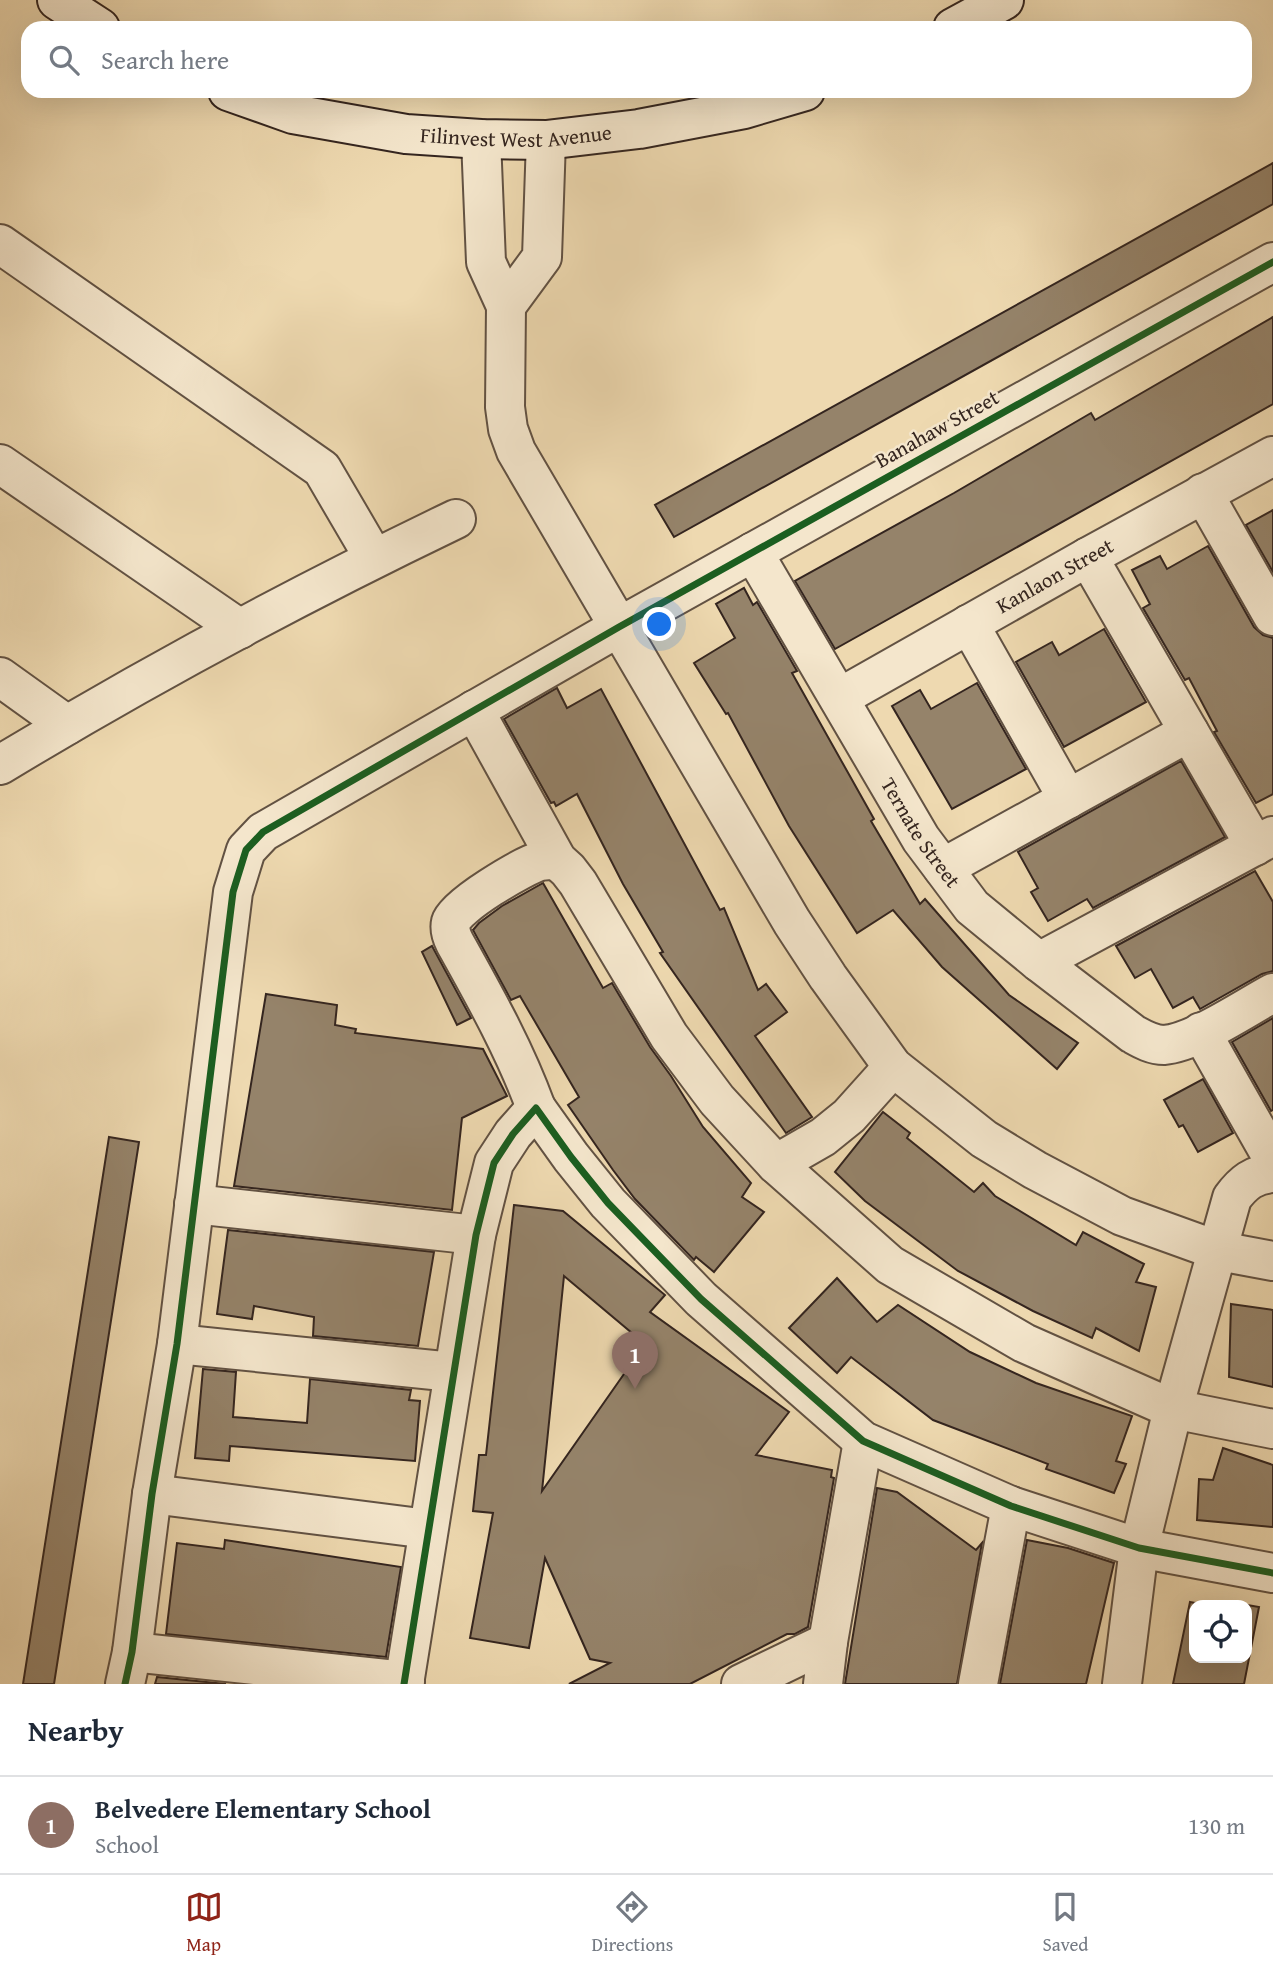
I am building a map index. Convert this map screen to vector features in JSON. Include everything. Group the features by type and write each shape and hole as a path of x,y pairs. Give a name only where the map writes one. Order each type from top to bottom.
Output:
{"street":[{"path":"57,0 89,21"},
{"path":"966,21 1004,0"},
{"name":"Filinvest West Avenue","path":"248,98 293,114 406,134 546,140 639,129 744,109 781,98"},
{"path":"481,139 486,262 506,306 505,407 508,429 516,451 792,922 828,977 893,1067 984,1139 1035,1170 1122,1216 1219,1251 1273,1261"},
{"path":"506,306 542,257 546,140"},
{"path":"0,244 322,469 374,558"},
{"name":"Banahaw Street","path":"129,1668 152,1494 177,1344 233,892 246,850 262,832 619,626 1273,262"},
{"name":"Kanlaon Street","path":"839,698 1273,456"},
{"path":"0,464 240,629"},
{"path":"1203,493 1273,616"},
{"path":"0,765 67,724 240,629 374,558 456,519"},
{"name":"Ternate Street","path":"753,552 921,839 972,907 1038,962 1147,1042 1162,1045 1184,1041 1201,1032"},
{"path":"1038,962 1264,841 1189,732 1088,557"},
{"path":"969,624 1068,799"},
{"path":"0,677 67,724"},
{"path":"474,710 556,860 578,883 669,1037 717,1100 776,1164 890,1265 1024,1343 1173,1409 1273,1429"},
{"path":"943,868 1189,732"},
{"path":"556,860 541,860 471,901 458,911 451,921 451,933 522,1070 536,1108 608,1203 701,1299 863,1441 1011,1506 1139,1548 1273,1573"},
{"path":"1273,993 1201,1032 1273,1159"},
{"path":"776,1164 823,1138 849,1115 893,1067"},
{"path":"129,1668 404,1683 476,1235 494,1163 513,1134 536,1108"},
{"path":"1122,1684 1139,1548 1173,1409 1232,1198 1241,1185 1253,1177 1273,1173"},
{"path":"194,1204 476,1235"},
{"path":"177,1344 453,1372"},
{"path":"823,1684 863,1441"},
{"path":"152,1494 428,1529"},
{"path":"978,1684 1011,1506"},
{"path":"741,1684 828,1642"}],"building":[{"path":"1273,163 1273,204 674,537 655,505"},
{"path":"1273,317 1273,404 835,649 795,581 1091,413 1095,420"},
{"path":"1273,510 1273,572 1246,525"},
{"path":"1208,546 1254,627 1263,635 1273,638 1273,794 1256,803 1214,732 1217,731 1189,678 1185,680 1143,608 1150,604 1132,570 1160,556 1167,569"},
{"path":"744,588 753,605 757,602 797,671 792,673 874,819 871,821 920,904 925,899 1009,995 1078,1043 1057,1069 942,967 893,910 857,933 789,826 728,713 726,714 694,663 735,638 716,604"},
{"path":"1104,629 1146,702 1064,747 1016,662 1052,642 1059,655"},
{"path":"977,683 1026,769 952,809 892,706 920,690 931,709"},
{"path":"557,688 567,708 601,689 720,910 724,908 758,990 766,984 787,1012 755,1036 812,1117 786,1133 660,953 663,952 623,884 577,794 556,806 554,802 551,803 504,719"},
{"path":"1181,761 1225,837 1093,908 1087,899 1048,921 1031,892 1038,888 1018,852"},
{"path":"1255,871 1273,902 1273,971 1262,974 1200,1009 1193,997 1173,1008 1151,969 1135,978 1116,946"},
{"path":"543,883 603,988 612,983 703,1127 751,1183 742,1197 764,1212 714,1272 696,1257 694,1260 635,1199 613,1170 568,1105 579,1097 520,996 511,1000 473,930 502,906"},
{"path":"432,946 471,1018 457,1025 422,952"},
{"path":"266,994 337,1005 335,1025 356,1029 355,1033 483,1049 507,1096 462,1118 452,1210 234,1186"},
{"path":"1273,1018 1273,1110 1271,1111 1232,1042"},
{"path":"1203,1079 1233,1133 1198,1152 1183,1125 1179,1127 1164,1100"},
{"path":"883,1112 910,1133 907,1138 974,1192 983,1183 995,1196 1076,1245 1083,1232 1144,1264 1136,1282 1156,1287 1139,1351 1096,1328 1092,1338 1033,1311 958,1271 865,1201 835,1172"},
{"path":"109,1137 139,1142 54,1684 23,1684"},
{"path":"514,1205 563,1211 665,1295 650,1312 789,1412 756,1455 832,1470 831,1477 834,1478 808,1627 795,1634 787,1634 690,1684 569,1684 610,1663 590,1659 545,1558 529,1648 470,1638 493,1513 473,1511 479,1455 486,1455","holes":["564,1276 645,1344 542,1491"]},
{"path":"228,1230 434,1252 418,1346 313,1336 314,1317 254,1306 252,1319 217,1314"},
{"path":"837,1278 877,1322 898,1305 970,1352 1036,1383 1132,1416 1116,1461 1126,1464 1114,1493 1046,1469 1048,1464 933,1420 851,1357 837,1373 789,1328"},
{"path":"1231,1304 1273,1310 1273,1387 1229,1377"},
{"path":"203,1369 236,1372 233,1417 307,1423 310,1379 411,1390 409,1400 420,1401 415,1461 230,1446 229,1461 195,1458"},
{"path":"1223,1448 1273,1465 1273,1527 1197,1520 1199,1479 1213,1480"},
{"path":"877,1488 897,1492 976,1550 982,1543 957,1684 845,1684"},
{"path":"225,1540 401,1567 386,1657 166,1634 177,1543 224,1549"},
{"path":"1027,1540 1068,1548 1114,1563 1086,1684 1000,1684"},
{"path":"1252,1606 1259,1607 1252,1643"},
{"path":"1189,1607 1189,1663 1248,1663 1244,1684 1173,1684"},
{"path":"157,1677 226,1684 155,1684"}],"cycle path":[{"path":"125,1684 177,1344 233,892 246,850 263,832 619,627 1273,262"},
{"path":"404,1684 476,1235 494,1163 513,1134 536,1108 608,1203 701,1299 863,1441 1011,1506 1139,1548 1273,1573"}],"place":[{"name":"Belvedere Elementary School","path":"635,1389"}]}
